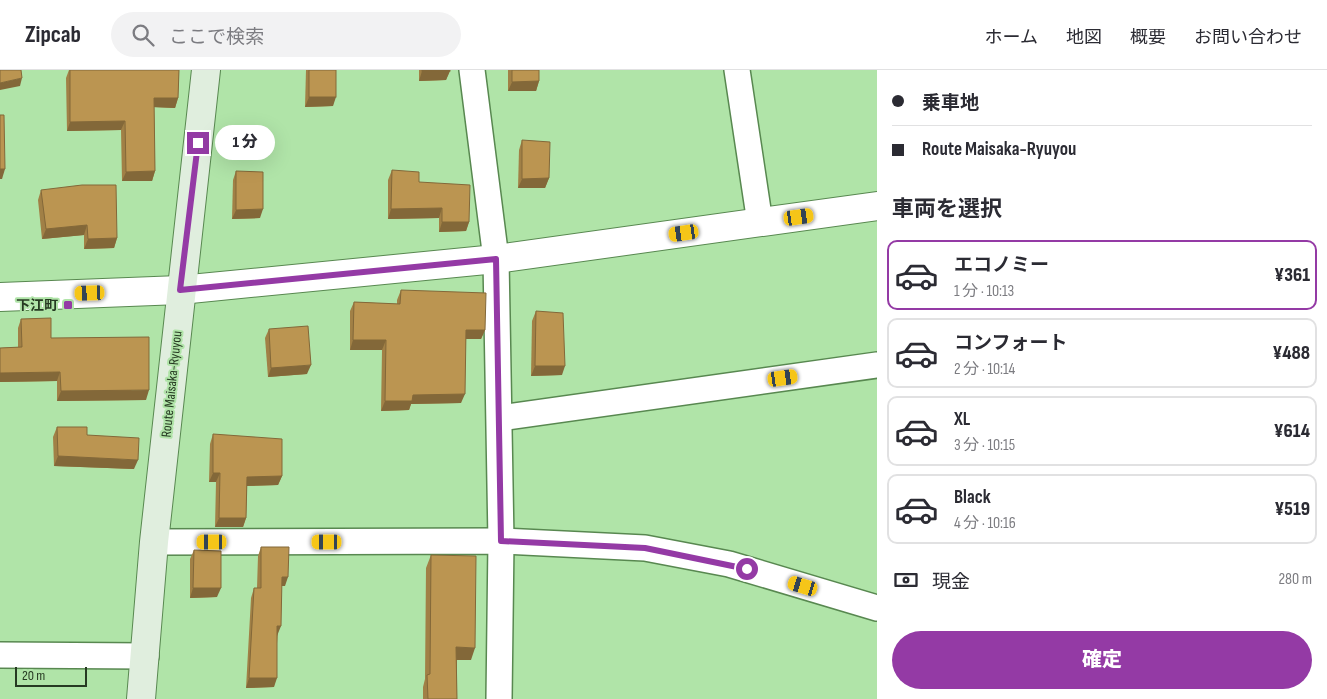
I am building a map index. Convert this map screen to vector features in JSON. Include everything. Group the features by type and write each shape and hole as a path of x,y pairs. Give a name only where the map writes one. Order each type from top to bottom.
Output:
{"main road":[{"name":"Route Maisaka-Ryuyou","path":"141,699 154,542 180,290 206,70"}],"street":[{"path":"472,70 496,259 501,541 499,699"},
{"path":"737,70 760,222"},
{"path":"0,296 180,290 496,259 877,206"},
{"path":"500,418 877,365"},
{"path":"154,542 501,541 645,548 729,564 877,608"},
{"path":"0,655 146,656"}],"building":[{"path":"0,70 21,70 22,78 0,83"},
{"path":"70,70 179,70 178,98 154,98 155,171 126,172 125,121 70,122"},
{"path":"309,70 336,70 336,97 309,97"},
{"path":"450,70 450,71 422,71"},
{"path":"512,70 539,70 539,81 512,82"},
{"path":"0,115 4,115 5,169 0,169"},
{"path":"522,140 550,142 549,178 522,179"},
{"path":"392,170 419,172 419,182 470,185 469,222 442,222 442,208 391,209"},
{"path":"236,171 263,172 263,209 236,210"},
{"path":"82,185 116,185 117,238 88,239 87,225 46,229 41,190"},
{"path":"401,290 486,293 485,330 466,330 465,394 413,395 412,401 385,401 386,340 353,340 354,302 400,304"},
{"path":"536,311 563,313 565,366 535,366"},
{"path":"51,318 51,338 149,337 149,390 61,391 60,372 0,373 0,348 22,347 21,319"},
{"path":"308,326 311,365 271,368 269,329"},
{"path":"57,427 87,427 87,435 139,438 138,460 58,456"},
{"path":"213,434 282,439 282,476 247,477 246,518 219,518 220,473 213,473"},
{"path":"261,547 289,547 288,577 282,577 281,626 277,626 277,678 249,678 254,588 261,588"},
{"path":"194,550 221,551 221,588 193,588"},
{"path":"431,555 476,556 475,648 456,647 457,699 428,699"}],"place":[{"name":"下江町","path":"68,305"}],"route":[{"path":"198,143 180,290 496,259 501,541 645,548 747,569"}]}
